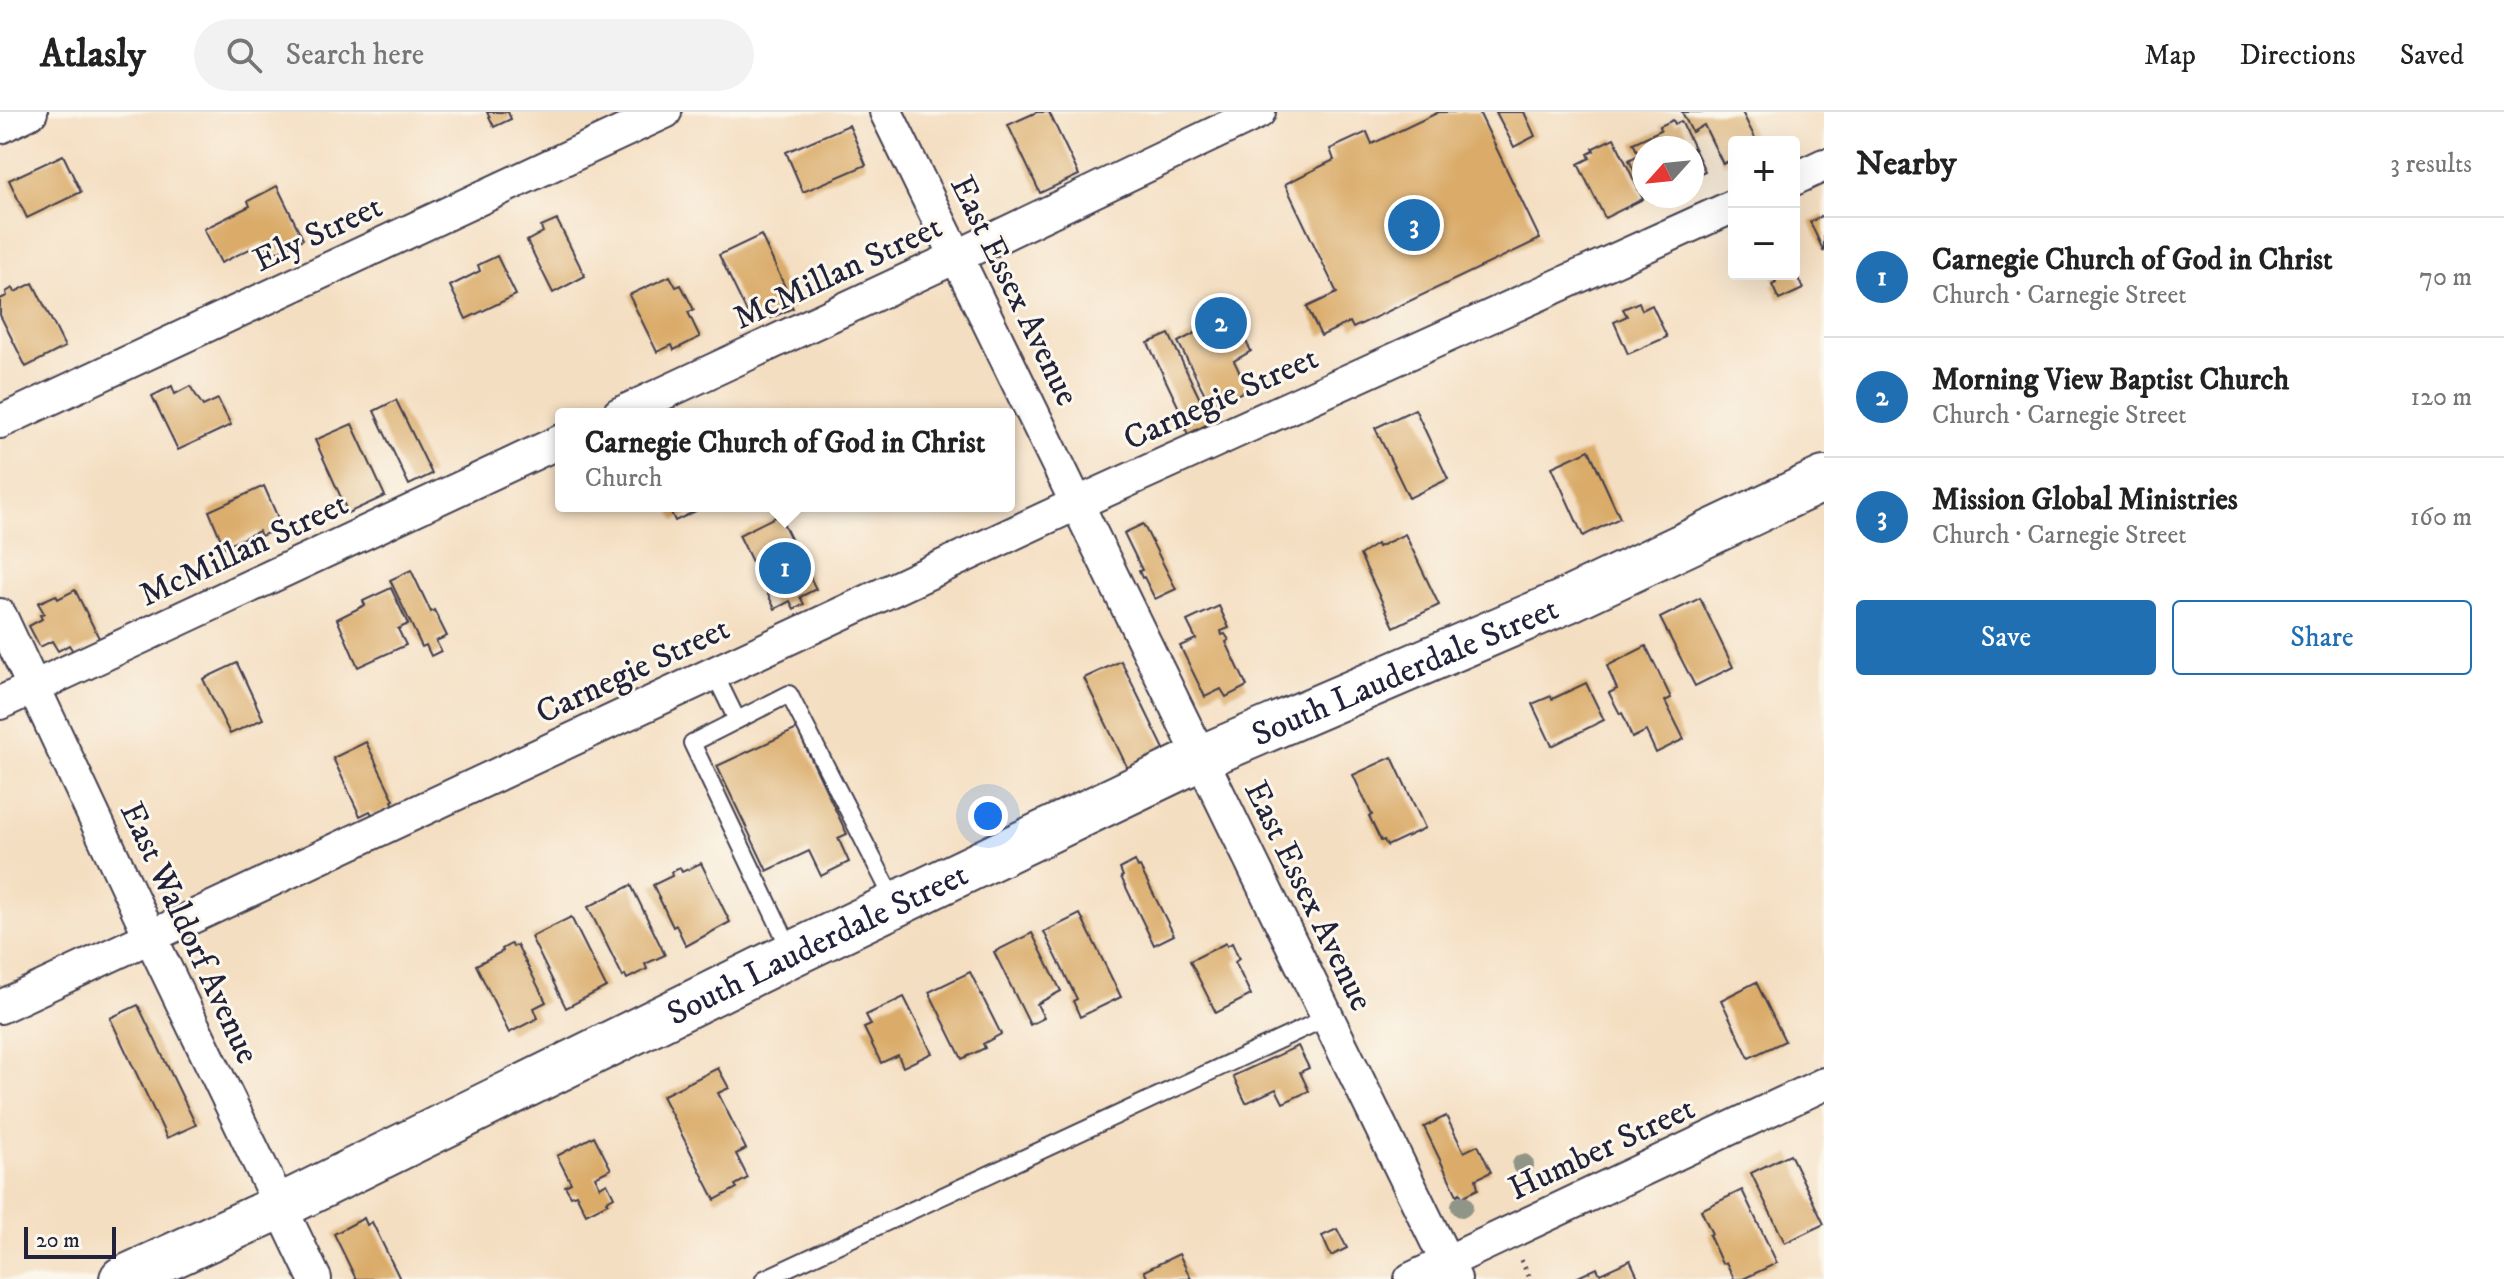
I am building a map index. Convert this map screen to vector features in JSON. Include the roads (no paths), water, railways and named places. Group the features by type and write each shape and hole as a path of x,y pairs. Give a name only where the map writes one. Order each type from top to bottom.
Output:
{"street":[{"path":"0,127 31,112"},
{"name":"Ely Street","path":"0,422 665,112"},
{"name":"East Essex Avenue","path":"886,112 1452,1270"},
{"name":"McMillan Street","path":"632,408 1259,112"},
{"path":"1800,176 1824,165"},
{"name":"Carnegie Street","path":"0,1007 1078,503 1730,208"},
{"name":"McMillan Street","path":"0,703 555,444"},
{"name":"South Lauderdale Street","path":"122,1279 279,1207 792,954 1200,758 1566,601 1824,479"},
{"name":"East Waldorf Avenue","path":"0,615 315,1279"},
{"name":"Humber Street","path":"1411,1279 1452,1270 1824,1084"}],"lane":[{"path":"714,673 737,720"},
{"path":"792,954 692,743 789,694 896,904"},
{"path":"764,1279 1328,1017"}],"place":[{"name":"Mission Global Ministries","path":"1414,225"},
{"name":"Morning View Baptist Church","path":"1221,323"},
{"name":"Carnegie Church of God in Christ","path":"785,568"}]}
